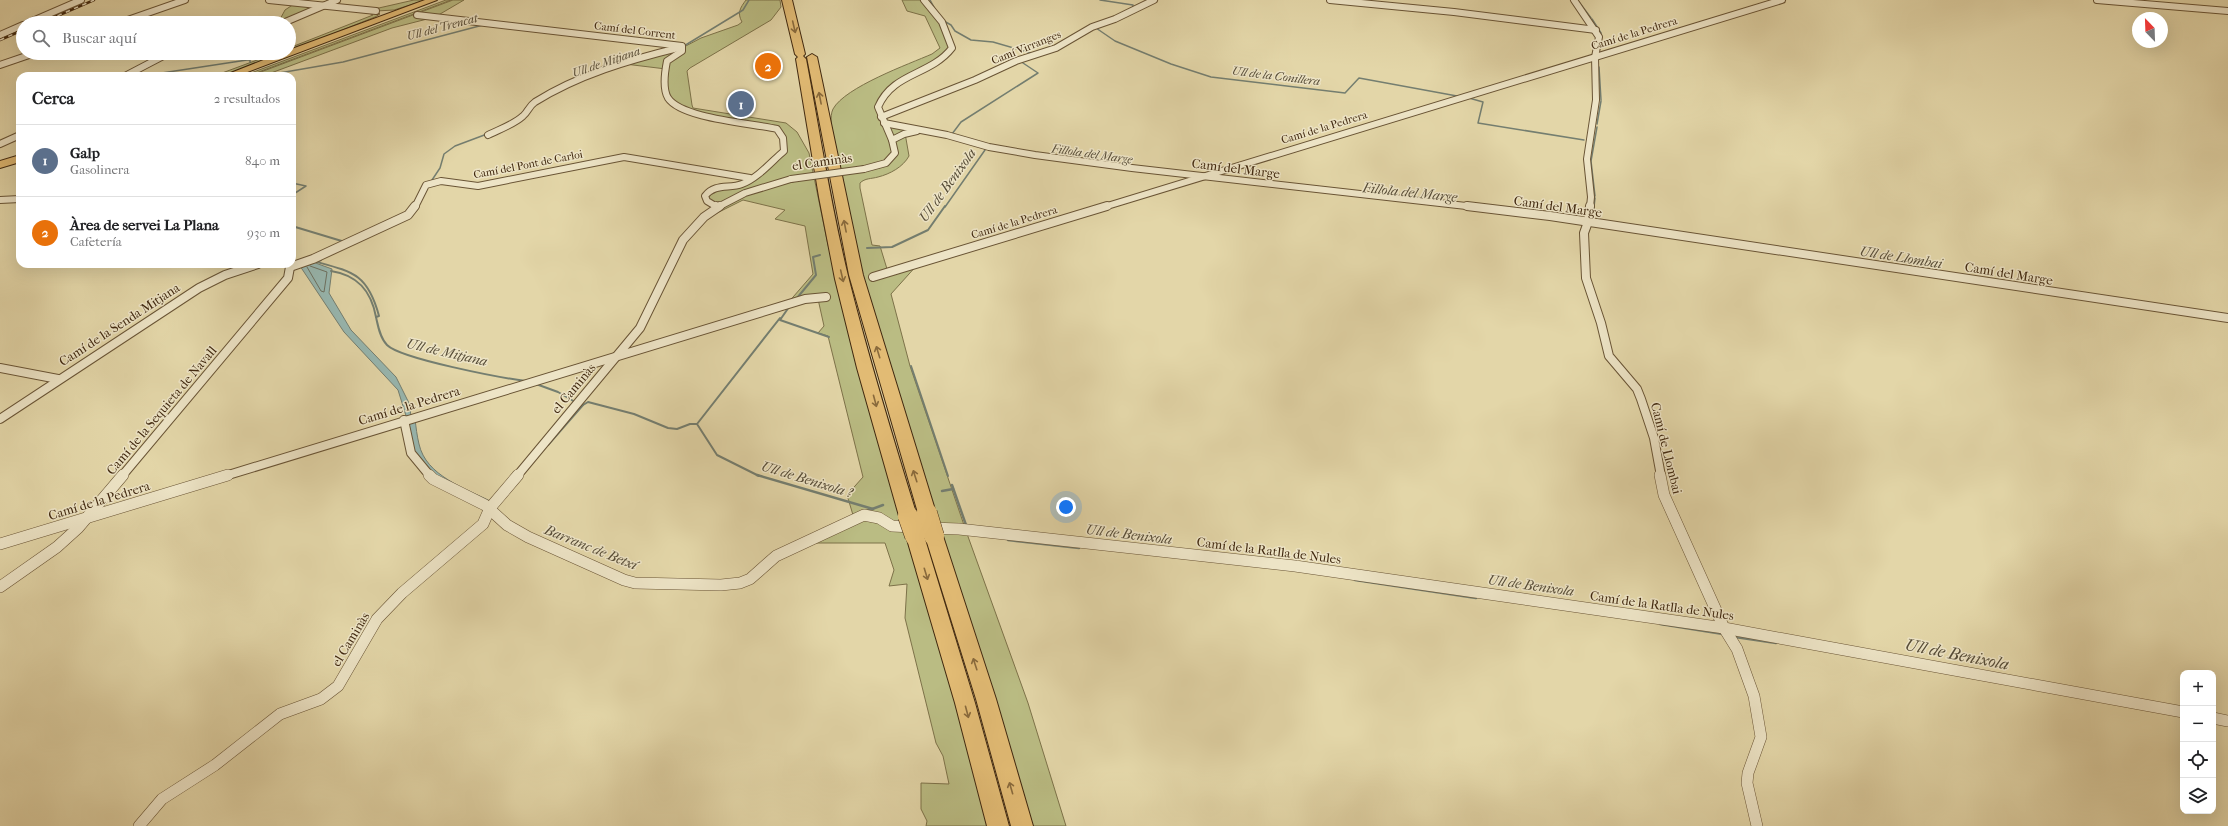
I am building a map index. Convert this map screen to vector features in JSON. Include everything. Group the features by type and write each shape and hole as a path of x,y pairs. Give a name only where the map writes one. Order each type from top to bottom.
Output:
{"highway":[{"path":"787,0 807,53 856,274 927,514 925,536 965,703 998,826"},
{"path":"807,53 827,207 842,279 881,424 908,516 925,536 986,700 1022,826"}],"main road":[{"path":"376,11 394,11 427,0"},
{"path":"296,50 433,0"},
{"path":"296,55 444,0"},
{"path":"296,49 381,14 376,11"},
{"path":"236,72 268,60"},
{"path":"237,72 270,60"},
{"path":"251,72 283,60"},
{"path":"0,160 16,154"},
{"path":"0,165 16,159"}],"street":[{"path":"44,16 81,0"},
{"path":"139,16 185,0"},
{"path":"269,0 376,11"},
{"path":"296,18 337,0"},
{"name":"el Caminàs","path":"139,826 162,799 178,787 215,765 280,714 322,700 338,686 377,619 402,593 483,524 488,516 490,508 618,355 646,318 658,289 673,265 681,242 702,218 718,207 760,187 791,179 864,170 881,165 891,158 895,153 892,140 882,120 878,107 884,93 904,79 944,59 952,48 952,42 944,26 924,0"},
{"name":"Camí Virranges","path":"882,120 975,80 1016,60 1056,48 1092,27 1116,19 1154,0"},
{"path":"1330,0 1454,12 1596,30"},
{"path":"1574,0 1596,30"},
{"name":"Camí de la Pedrera","path":"874,277 1782,0"},
{"path":"2096,0 2228,11"},
{"name":"Camí del Corrent","path":"418,15 682,46 682,51 667,61 666,93 670,101 685,112 768,127 780,132 784,151 743,184 718,187 707,192 705,196 707,201 718,207"},
{"path":"0,35 16,28"},
{"name":"Camí de Llombai","path":"1596,30 1599,37 1595,57 1596,100 1587,159 1591,196 1588,222 1584,233 1586,278 1601,322 1609,356 1637,390 1641,399 1654,438 1664,495 1728,633 1756,701 1761,737 1747,778 1757,826"},
{"path":"488,135 512,124 524,115 534,102 567,85 628,62 681,48"},
{"path":"0,65 16,59"},
{"path":"133,72 156,60"},
{"name":"Camí del Marge","path":"882,120 962,138 989,147 1035,155 1204,176 1372,194 1588,222 2228,318"},
{"path":"892,140 904,134 921,130"},
{"path":"0,144 16,137"},
{"name":"Camí del Pont de Carloi","path":"296,263 313,259 408,215 414,208 426,185 433,182 478,186 624,157 750,178"},
{"path":"0,200 16,199"},
{"name":"Camí de la Senda Mitjana","path":"0,419 58,379 199,288 225,275 246,268"},
{"name":"Camí de la Sequieta de Navall","path":"0,587 57,547 88,517 288,278 286,268"},
{"name":"Camí de la Pedrera","path":"0,544 805,298 826,297"},
{"path":"0,368 58,379"},
{"name":"Camí de la Ratlla de Nules","path":"404,420 411,453 433,479 490,508 507,525 528,537 624,580 635,583 721,585 740,583 750,578 776,556 858,517 870,515 892,526 959,529 1295,566 1728,633 2180,711"},
{"path":"2216,719 2228,721"}],"green space":[{"path":"414,0 426,0 394,10 376,11 380,14 375,17 296,48 296,45 373,15 369,13 370,10"},
{"path":"446,0 451,0 296,58 296,56"},
{"path":"453,0 464,0 435,17 392,28 274,72 261,72"},
{"path":"746,0 780,0 781,7 771,20 687,71 692,105 693,108 786,123 797,132 809,153 828,245 993,826 926,826 927,821 921,809 921,783 949,784 943,756 936,743 905,618 907,584 889,586 894,570 885,543 803,543 853,515 847,495 863,477 828,336 818,333 824,326 818,299 787,304 813,274 805,226 775,219 785,210 743,200 699,222 718,207 710,203 707,193 744,184 784,151 781,132 689,113 668,98 666,69 625,64 682,48 701,38 738,25 742,22 740,11"},
{"path":"902,0 924,0 944,27 950,53 904,79 879,101 884,123 920,130 905,133 909,156 903,164 896,170 887,174 864,180 860,183 860,188 872,245 880,246 887,269 918,264 891,294 910,366 965,528 936,526 870,312 831,124 831,114 833,109 850,93 878,77 932,54 940,48 925,16 907,11"},
{"path":"294,4 323,6 296,17 296,16 282,16 285,10"},
{"path":"257,60 265,60 233,72 225,72"},
{"path":"286,60 291,60 259,72 254,72"},
{"path":"936,529 966,531 1028,703 1066,826 1028,826"}],"water":[{"path":"310,261 332,269 329,293 351,330 396,377 409,403 411,416 407,419 398,390 344,332 300,266"},
{"path":"415,419 419,444 423,455 430,465 448,480 492,502 492,505 437,477 415,454 407,425"}],"waterway":[{"name":"Ull de Mitjana","path":"684,46 743,10 749,0"},
{"name":"Ull de Benixola","path":"930,0 935,9"},
{"name":"Ull de la Conillera","path":"1100,0 1133,5 1133,7"},
{"name":"Ull de Llombai","path":"1579,2 1591,18"},
{"name":"Ull de Llombai","path":"1592,19 1601,33 1599,53"},
{"name":"Ull de Benixola","path":"944,21 951,25 955,31 971,40 993,42 1031,53"},
{"name":"Ull del Trencat","path":"285,72 343,62 483,25"},
{"name":"Ull de la Conillera","path":"1096,28 1115,41 1171,64 1211,77 1345,93 1359,78 1457,96"},
{"path":"168,72 247,60"},
{"name":"Ull de Benixola","path":"952,134 961,122 1038,73 1020,61"},
{"name":"Ull de Llombai","path":"1599,67 1601,100"},
{"name":"Ull de la Conillera","path":"1469,98 1483,102 1478,123 1584,140"},
{"name":"Ull de Llombai","path":"1597,124 1601,101"},
{"name":"Ull de Llombai","path":"1595,196 1591,161 1597,127"},
{"name":"Ull de Mitjana","path":"432,180 440,168 444,154 455,146 487,134"},
{"name":"Ull de Benixola","path":"945,207 985,150 984,148"},
{"path":"296,184 306,186 296,192"},
{"name":"Ull de Llombai","path":"1594,207 1595,198"},
{"name":"Ull de Benixola","path":"867,248 892,247 928,230 945,206"},
{"name":"Ull de Llombai","path":"1593,213 1594,206"},
{"path":"296,227 345,242"},
{"name":"Ull de Benixola","path":"797,298 816,275 813,257 820,255"},
{"name":"Ull de Mitjana","path":"321,260 317,262 341,269 358,277 370,292 375,302 379,316 376,317"},
{"name":"Ull de Mitjana","path":"331,271 348,276 361,285 371,299 376,317"},
{"name":"Ull de Benixola","path":"789,307 780,320 829,337"},
{"name":"Ull de Mitjana","path":"376,317 383,339 387,345 396,350 431,362 526,381"},
{"name":"Ull de Benixola ?","path":"697,424 780,318"},
{"name":"Ull de Benixola","path":"911,366 948,476"},
{"name":"Ull de Mitjana","path":"536,384 558,392 575,402"},
{"name":"Ull de Mitjana","path":"548,445 583,405 588,402 634,414 668,428 677,429 690,424 697,424"},
{"name":"Ull de Benixola ?","path":"697,424 717,455 757,475"},
{"name":"Ull de Benixola ?","path":"757,475 873,509"},
{"name":"Ull de Benixola","path":"952,485 966,525"},
{"name":"Barranc de Betxí","path":"942,491 953,489"},
{"name":"Barranc de Betxí","path":"873,509 883,505"},
{"name":"Ull de Benixola ?","path":"867,511 873,509"},
{"path":"1008,540 1079,548"},
{"path":"1355,580 1476,598"},
{"path":"1660,624 1723,634"},
{"path":"1735,637 1776,643"}],"railway":[{"path":"57,16 94,0"},
{"path":"0,40 16,33"}],"place":[{"name":"Àrea de servei La Plana","path":"768,66"},
{"name":"Galp","path":"741,104"}],"water label":[{"name":"Fillola del Marge","path":"1092,154"},
{"name":"Fillola del Marge","path":"1410,192"}]}
